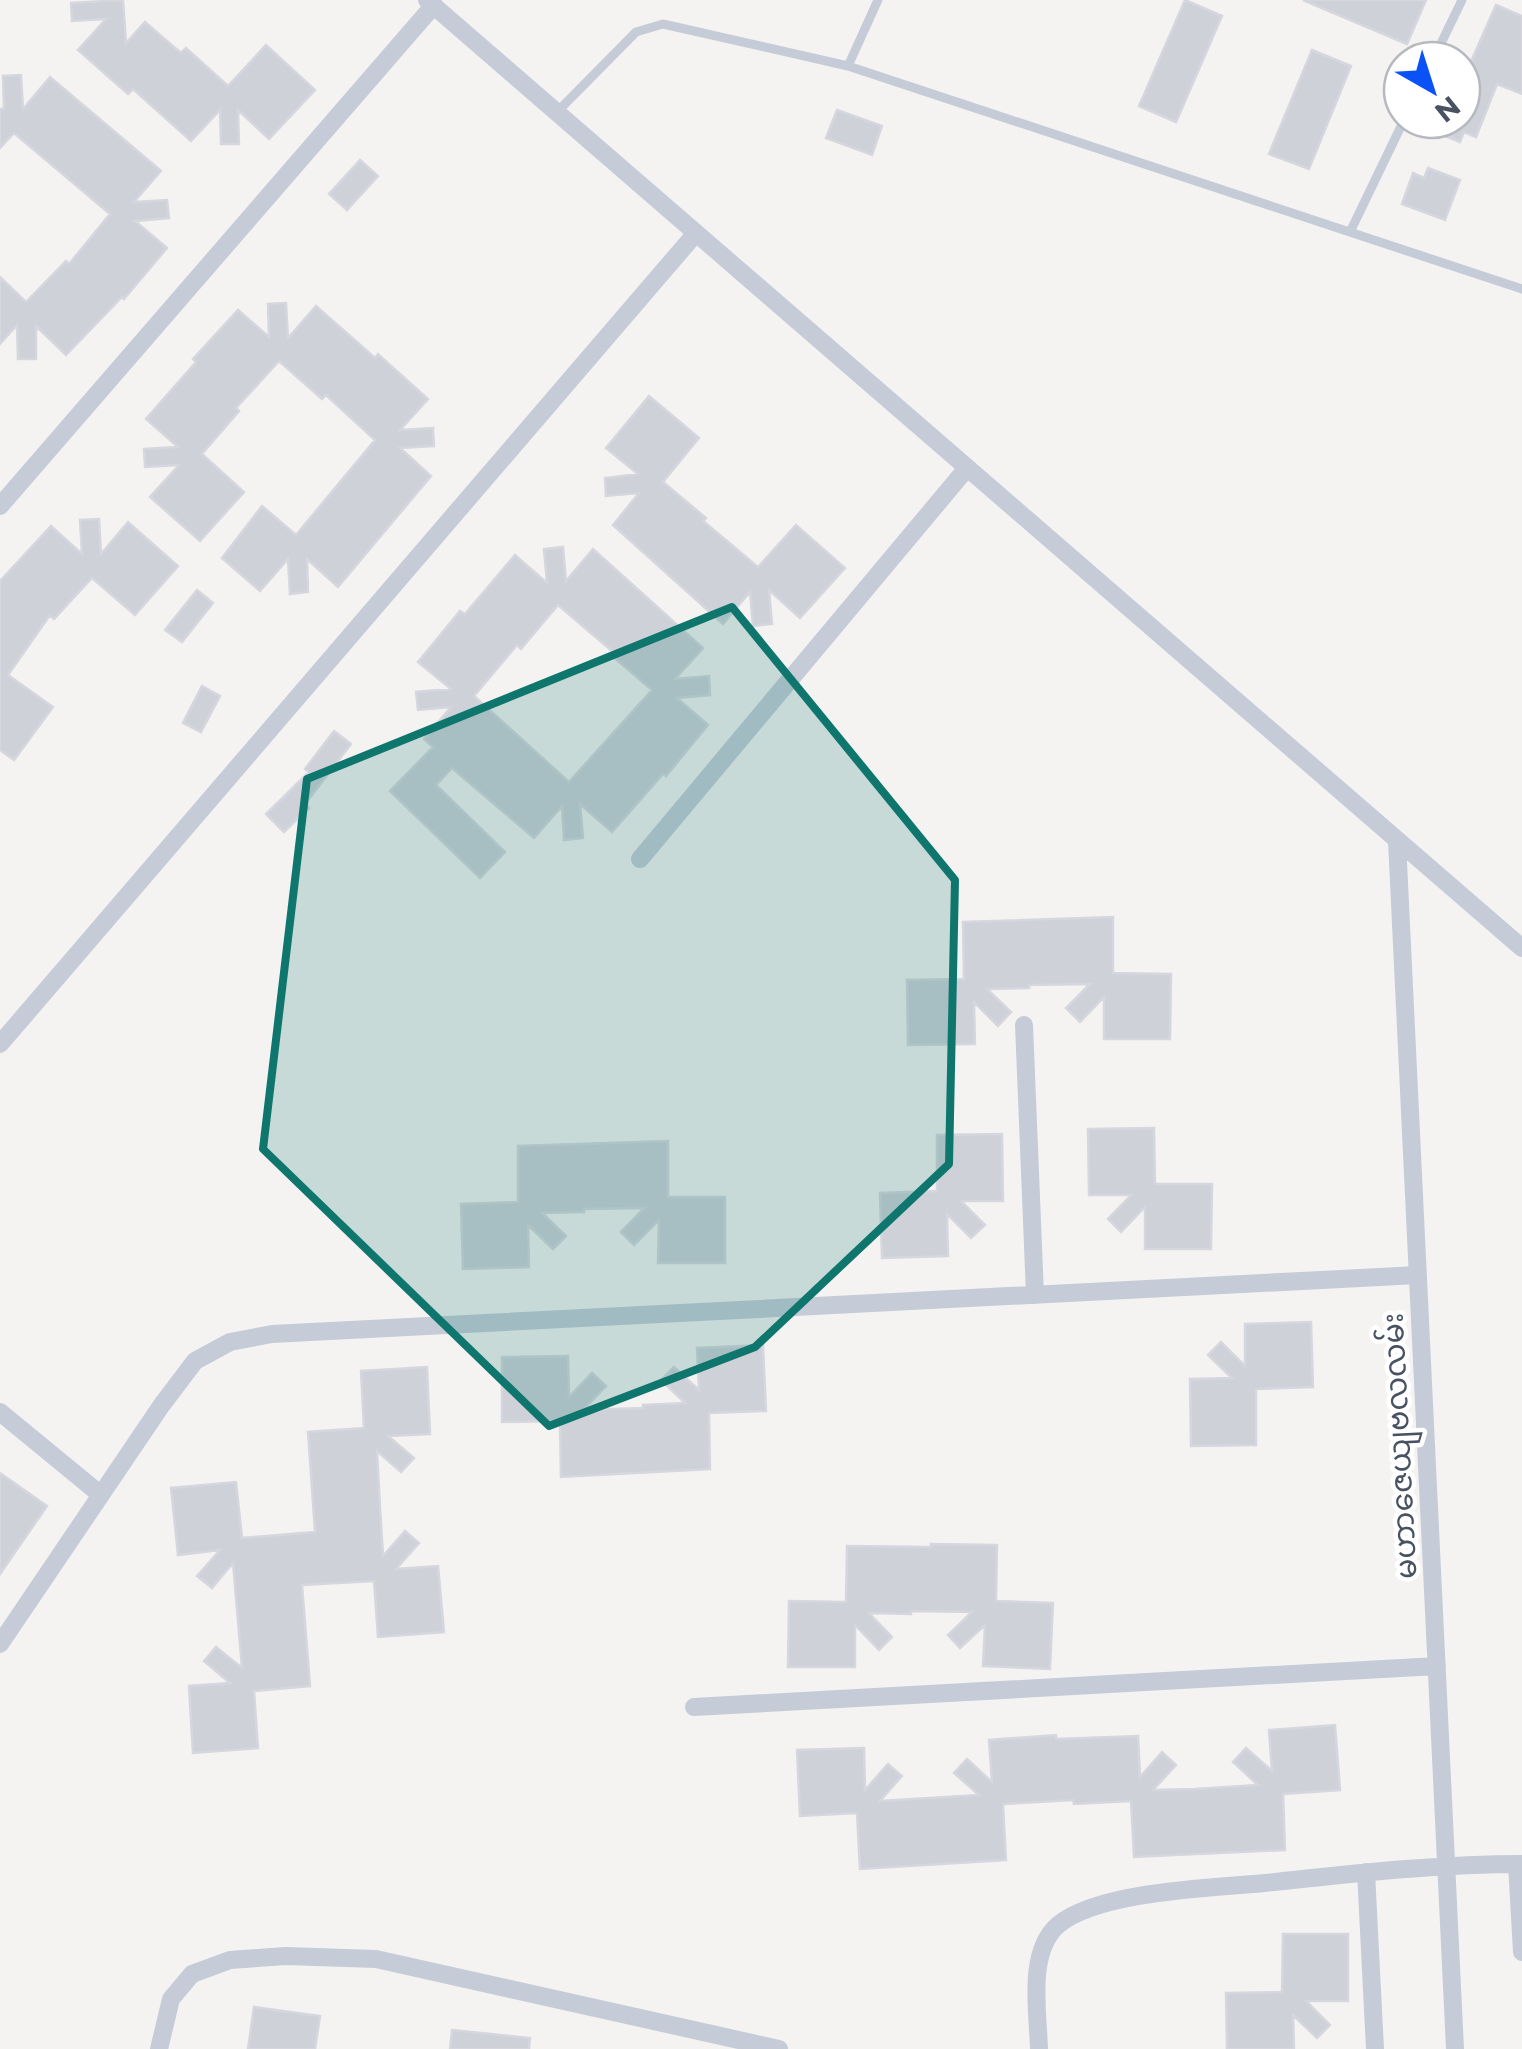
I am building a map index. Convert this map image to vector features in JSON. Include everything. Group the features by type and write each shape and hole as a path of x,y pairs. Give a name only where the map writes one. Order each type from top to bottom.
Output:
{"street":[{"path":"0,506 431,3 1522,948"},
{"path":"0,1044 696,233"},
{"path":"640,858 967,468"},
{"name":"မဟာဇေယျဗလလမ်း","path":"1397,841 1456,2049"},
{"path":"1024,1024 1035,1295"},
{"path":"0,1644 195,1361 230,1342 272,1334 1418,1275"},
{"path":"0,1412 101,1494"},
{"path":"694,1708 1437,1666"},
{"path":"1039,2049 1037,1986 1042,1949 1058,1926 1093,1908 1146,1895 1446,1864 1520,1864 1522,1952"},
{"path":"1366,1872 1375,2049"},
{"path":"160,2049 171,1999 192,1974 230,1960 286,1956 376,1959 779,2049"}],"lane":[{"path":"848,66 878,0"},
{"path":"1443,40 1462,0"},
{"path":"557,112 636,32 664,24 848,66 1522,289"},
{"path":"1350,232 1394,140"}],"highlighted area":[{"path":"732,607 955,880 949,1164 755,1347 549,1426 263,1149 307,779"}],"building":[{"path":"123,0 126,43 145,22 181,53 186,48 228,86 266,45 315,90 269,139 238,110 239,144 221,144 220,110 191,141 133,89 128,94 78,50 106,19 72,21 71,3"},
{"path":"1185,0 1222,16 1176,122 1139,106"},
{"path":"1303,0 1426,0 1409,40 1398,40"},
{"path":"1496,5 1522,16 1522,94 1497,84 1482,122 1482,40"},
{"path":"1312,50 1351,66 1309,169 1269,154"},
{"path":"21,75 23,109 50,77 161,171 134,202 167,200 169,218 135,221 167,248 124,299 66,355 36,326 36,359 18,359 17,325 0,344 0,277 26,302 66,261 69,264 110,214 14,133 0,148 3,76"},
{"path":"837,110 882,126 872,155 826,138"},
{"path":"360,160 378,176 347,210 329,194"},
{"path":"1428,168 1460,180 1445,220 1402,204 1413,173 1424,178"},
{"path":"286,303 288,338 316,306 428,399 400,430 433,428 434,446 400,448 431,476 338,587 307,559 308,592 290,594 288,559 260,591 222,558 262,506 296,535 375,440 326,395 322,399 279,361 236,408 239,411 202,454 244,492 200,541 150,497 179,465 145,467 144,449 178,447 146,419 238,310 269,337 268,304"},
{"path":"649,396 699,438 663,482 706,518 703,521 758,567 796,525 845,568 800,618 769,590 772,624 753,626 750,592 723,624 613,525 639,493 606,496 605,478 638,474 606,448"},
{"path":"99,519 101,554 128,522 178,566 135,615 92,578 54,619 50,615 8,675 53,707 14,760 0,750 0,581 51,526 82,554 80,520"},
{"path":"563,547 566,581 593,549 703,648 675,679 709,676 710,695 677,698 708,725 612,832 580,804 583,838 564,840 562,806 534,838 452,768 436,785 505,852 480,878 390,791 433,747 424,739 451,707 418,710 416,692 451,689 418,662 460,611 465,614 515,555 547,583 544,549","holes":["558,605 612,651 610,654 652,690 569,782 474,696"]},
{"path":"197,590 213,603 182,642 165,630"},
{"path":"202,686 220,696 201,732 183,723"},
{"path":"334,731 351,744 305,804 309,808 284,832 266,814 309,772 305,769"},
{"path":"1113,917 1113,973 1171,974 1170,1039 1104,1039 1104,997 1080,1022 1066,1008 1090,984 1029,985 987,989 1011,1012 998,1026 974,1002 975,1044 908,1045 907,980 964,979 963,922"},
{"path":"1154,1128 1155,1184 1212,1184 1211,1249 1145,1249 1145,1207 1121,1232 1108,1219 1131,1195 1089,1195 1088,1129"},
{"path":"1002,1134 1003,1201 961,1201 985,1225 971,1238 947,1214 948,1256 882,1258 880,1193 937,1191 937,1135"},
{"path":"668,1141 668,1197 725,1197 725,1263 658,1263 659,1220 634,1245 621,1232 644,1208 584,1209 542,1213 566,1236 553,1249 528,1225 529,1267 463,1269 461,1204 518,1202 518,1146"},
{"path":"1311,1322 1313,1387 1256,1389 1256,1445 1191,1446 1190,1379 1232,1378 1208,1355 1221,1342 1245,1366 1245,1324"},
{"path":"763,1345 766,1411 709,1413 710,1469 561,1477 560,1421 502,1422 502,1357 568,1356 569,1397 592,1373 606,1386 583,1410 643,1408 685,1403 661,1380 674,1367 699,1390 697,1348"},
{"path":"427,1367 430,1434 388,1436 414,1458 401,1472 377,1451 383,1556 405,1531 419,1543 396,1569 438,1566 444,1632 378,1637 374,1581 302,1585 310,1686 254,1691 258,1748 193,1753 189,1686 230,1683 204,1661 216,1647 242,1668 233,1563 212,1588 197,1576 220,1550 178,1555 171,1488 236,1482 242,1538 315,1532 308,1432 364,1428 361,1371"},
{"path":"0,1473 47,1506 0,1574"},
{"path":"997,1545 996,1601 1053,1603 1050,1669 983,1666 985,1625 960,1648 948,1635 972,1612 911,1611 869,1613 892,1637 879,1650 855,1625 855,1667 788,1667 789,1601 846,1602 847,1546"},
{"path":"1335,1725 1340,1790 1283,1794 1285,1850 1134,1857 1131,1801 1074,1804 1073,1800 1003,1804 1006,1860 860,1869 857,1813 800,1816 797,1750 864,1748 865,1790 888,1764 902,1776 880,1801 979,1795 954,1773 967,1759 992,1782 989,1740 1056,1735 1056,1739 1138,1736 1140,1777 1162,1752 1176,1765 1153,1790 1195,1789 1258,1785 1233,1762 1246,1748 1272,1771 1269,1730"},
{"path":"1283,1934 1348,1934 1348,2001 1306,2001 1330,2025 1317,2038 1293,2015 1294,2049 1227,2049 1226,1993 1282,1992"},
{"path":"254,2007 320,2016 315,2049 248,2049"},
{"path":"452,2030 530,2038 529,2049 450,2049"}]}
